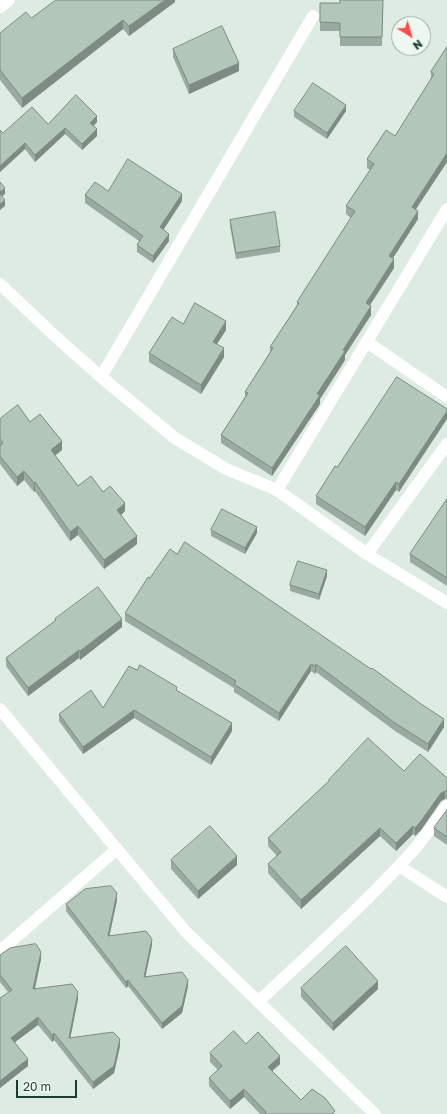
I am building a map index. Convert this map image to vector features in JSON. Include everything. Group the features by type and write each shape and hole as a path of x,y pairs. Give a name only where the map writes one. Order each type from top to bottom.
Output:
{"street":[{"path":"0,7 9,0"},
{"path":"101,377 313,16"},
{"path":"277,490 447,208"},
{"path":"0,284 101,377 176,438 226,469 277,490 367,554 447,603"},
{"path":"367,342 447,397"},
{"path":"367,554 447,444"},
{"path":"0,709 186,932 375,1114"},
{"path":"258,1002 350,916 399,866 413,851 447,806"},
{"path":"0,951 117,849"},
{"path":"399,866 447,897"}],"building":[{"path":"56,0 165,0 129,26 123,20 22,98 0,70 0,33 26,12 31,18"},
{"path":"340,0 383,0 382,37 340,37 340,23 320,22 320,3 340,3"},
{"path":"222,26 239,63 189,85 173,49"},
{"path":"447,47 447,153 412,207 418,211 389,256 394,259 366,303 371,306 343,350 345,351 317,394 320,395 272,468 221,435 248,393 245,392 273,348 270,347 299,303 297,302 355,211 346,206 374,164 367,159 386,130 395,136 434,74 431,72"},
{"path":"313,83 346,105 327,133 294,111"},
{"path":"76,95 97,116 90,123 97,129 82,144 65,128 35,155 25,143 0,166 0,130 3,133 32,107 48,124"},
{"path":"128,159 182,194 160,227 169,234 153,256 137,245 143,236 85,195 95,182 108,191"},
{"path":"0,182 5,188 0,192"},
{"path":"0,194 5,200 0,204"},
{"path":"275,212 280,246 236,253 230,220"},
{"path":"195,303 226,321 213,342 224,348 201,385 149,353 172,317 183,324"},
{"path":"397,377 447,409 447,411 399,484 396,482 365,527 316,496"},
{"path":"18,405 30,422 40,414 62,441 51,450 78,486 91,476 103,492 110,486 125,503 117,510 137,536 104,560 78,526 70,532 35,482 34,483 24,471 17,477 0,456 0,446 3,443 0,439 0,419"},
{"path":"447,499 447,578 410,554"},
{"path":"222,509 257,527 245,548 211,530"},
{"path":"185,542 371,669 372,668 444,719 428,744 395,723 316,664 315,666 311,664 279,713 234,684 236,681 125,613 148,577 150,578 170,549 177,554"},
{"path":"298,561 327,570 319,594 290,585"},
{"path":"98,587 122,619 28,688 6,658"},
{"path":"140,665 177,687 176,690 232,723 211,757 134,710 83,747 59,714 91,690 103,708 129,666 137,670"},
{"path":"368,738 404,771 420,754 447,778 447,791 441,793 415,828 413,826 396,843 380,828 301,900 268,864 281,852 268,838 330,780"},
{"path":"447,810 447,837 434,828"},
{"path":"210,826 237,856 198,891 171,860"},
{"path":"111,886 117,893 108,936 146,931 152,939 144,977 182,972 188,980 182,1006 162,1023 128,980 126,982 66,904 85,889"},
{"path":"36,944 41,952 33,989 72,984 78,992 69,1038 113,1032 120,1039 114,1066 93,1082 54,1033 52,1035 38,1017 11,1038 28,1059 0,1081 0,998 12,990 0,975 0,955 10,948"},
{"path":"346,946 378,981 333,1023 301,988"},
{"path":"234,1031 246,1044 258,1032 280,1056 268,1067 301,1100 312,1089 325,1098 335,1111 332,1114 266,1114 266,1112 244,1089 230,1101 209,1078 222,1066 210,1053"}]}
